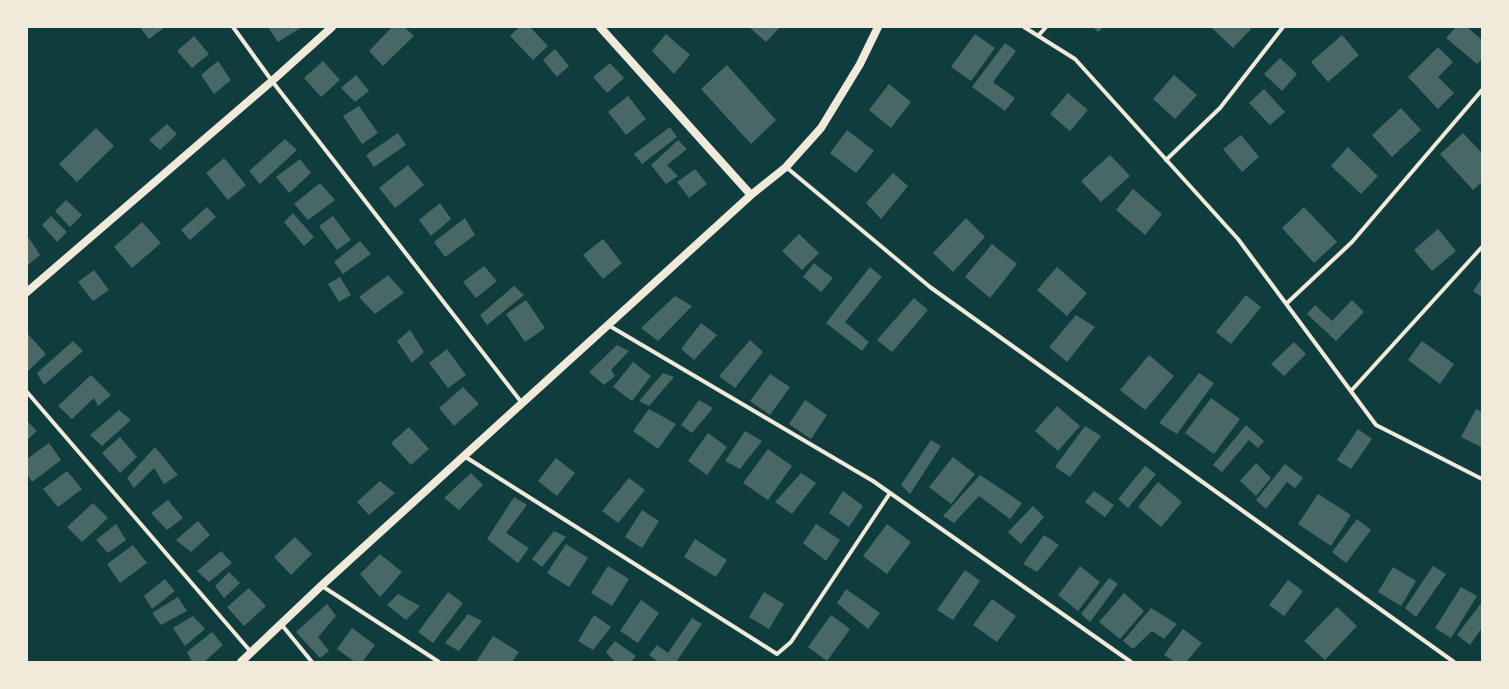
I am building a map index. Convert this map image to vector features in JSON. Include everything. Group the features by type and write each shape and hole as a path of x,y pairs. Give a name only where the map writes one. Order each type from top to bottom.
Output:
{"main road":[{"path":"27,292 272,81 332,27"},
{"path":"600,27 751,195"},
{"path":"240,662 608,324 751,195 786,167 821,128 860,64 878,27"}],"street":[{"path":"232,27 272,81 523,403"},
{"path":"1024,27 1075,59 1238,239 1376,425 1482,479"},
{"path":"1038,36 1046,27"},
{"path":"1166,160 1220,108 1283,27"},
{"path":"1286,304 1352,242 1482,90"},
{"path":"786,167 930,287 1454,662"},
{"path":"1351,391 1482,247"},
{"path":"608,324 872,481 1131,662"},
{"path":"27,392 251,652"},
{"path":"464,456 777,654 791,642 890,493"},
{"path":"321,586 439,662"},
{"path":"282,624 312,662"}],"building":[{"path":"140,27 165,27 149,39"},
{"path":"268,27 302,27 278,42"},
{"path":"392,27 404,27 414,36 383,66 369,51"},
{"path":"519,27 530,27 548,46 533,60 510,36"},
{"path":"749,27 780,27 766,42"},
{"path":"1093,27 1104,27 1098,32"},
{"path":"1211,27 1249,27 1251,29 1233,48"},
{"path":"1456,27 1467,27 1482,40 1482,59 1477,64 1446,38"},
{"path":"666,34 690,55 674,74 652,51"},
{"path":"975,34 995,48 971,81 951,67"},
{"path":"1342,35 1359,55 1328,82 1311,62"},
{"path":"194,36 209,54 192,68 177,51"},
{"path":"1005,43 1016,51 993,82 1015,98 1005,111 972,87"},
{"path":"1438,47 1453,62 1438,77 1454,93 1438,109 1408,77"},
{"path":"555,49 569,66 557,77 543,60"},
{"path":"1280,58 1297,74 1282,91 1264,74"},
{"path":"218,61 231,80 214,94 201,75"},
{"path":"323,61 340,80 321,97 304,78"},
{"path":"610,63 624,78 607,93 593,77"},
{"path":"727,65 776,120 751,144 701,89"},
{"path":"356,75 369,91 355,102 341,88"},
{"path":"1174,75 1197,95 1175,119 1153,99"},
{"path":"889,84 911,102 891,128 869,110"},
{"path":"1264,89 1285,112 1270,125 1249,103"},
{"path":"1068,93 1088,110 1070,131 1050,114"},
{"path":"628,96 646,119 626,135 608,112"},
{"path":"359,106 378,133 362,144 343,116"},
{"path":"1401,108 1421,130 1392,157 1372,135"},
{"path":"167,124 177,134 160,150 149,140"},
{"path":"670,127 677,137 642,164 634,154"},
{"path":"96,128 114,146 77,182 59,164"},
{"path":"847,130 874,151 856,173 830,153"},
{"path":"398,133 406,145 374,167 366,155"},
{"path":"1463,133 1482,153 1482,182 1473,190 1440,154"},
{"path":"1241,135 1259,157 1242,172 1223,149"},
{"path":"285,139 297,150 260,184 249,171"},
{"path":"678,140 687,149 667,165 678,176 666,184 651,165"},
{"path":"1348,147 1378,176 1361,194 1331,166"},
{"path":"1110,155 1130,176 1101,202 1081,181"},
{"path":"224,158 246,185 228,200 206,173"},
{"path":"300,159 311,173 289,193 276,177"},
{"path":"408,165 424,185 395,208 379,188"},
{"path":"695,169 707,184 689,198 677,182"},
{"path":"893,173 908,186 881,219 866,203"},
{"path":"320,183 335,200 308,220 294,204"},
{"path":"1133,189 1162,214 1145,235 1116,210"},
{"path":"66,200 82,215 70,227 55,211"},
{"path":"440,203 451,219 431,236 419,220"},
{"path":"207,207 216,217 190,240 181,230"},
{"path":"1304,207 1337,242 1314,263 1282,228"},
{"path":"293,213 314,237 304,246 284,222"},
{"path":"51,216 67,232 57,242 42,225"},
{"path":"333,216 351,240 337,250 319,226"},
{"path":"465,218 475,235 445,257 434,242"},
{"path":"966,218 985,237 953,272 933,253"},
{"path":"142,222 161,243 132,268 114,247"},
{"path":"1438,229 1456,251 1432,271 1414,250"},
{"path":"799,234 819,253 802,270 782,251"},
{"path":"29,238 40,255 28,265 27,240"},
{"path":"603,239 622,263 603,279 583,255"},
{"path":"360,241 371,254 343,274 334,262"},
{"path":"992,244 1017,264 990,298 965,277"},
{"path":"814,263 833,278 821,292 803,277"},
{"path":"484,266 497,281 476,298 463,282"},
{"path":"870,267 882,277 845,322 869,342 862,351 826,323"},
{"path":"1057,267 1087,293 1067,316 1037,290"},
{"path":"94,270 109,290 93,301 78,282"},
{"path":"388,275 404,293 375,314 359,297"},
{"path":"340,277 351,295 339,302 328,284"},
{"path":"1482,278 1482,297 1473,291"},
{"path":"514,286 524,295 487,325 480,315"},
{"path":"1246,295 1261,307 1231,344 1216,332"},
{"path":"675,296 692,306 658,341 641,328"},
{"path":"914,298 928,310 892,352 877,340"},
{"path":"526,300 545,328 525,342 506,314"},
{"path":"1352,300 1364,312 1336,341 1307,314 1315,305 1332,321"},
{"path":"1076,315 1095,327 1067,362 1049,347"},
{"path":"701,323 717,335 694,360 681,349"},
{"path":"410,330 424,352 412,363 397,341"},
{"path":"27,333 46,354 27,372"},
{"path":"750,340 763,352 735,388 719,376"},
{"path":"73,341 83,351 44,385 37,373"},
{"path":"1422,341 1454,364 1440,384 1408,360"},
{"path":"1294,342 1306,354 1284,376 1271,364"},
{"path":"617,345 629,351 611,370 615,376 604,385 589,372"},
{"path":"447,349 466,375 448,388 429,363"},
{"path":"1149,355 1174,376 1145,410 1120,390"},
{"path":"633,362 651,376 632,401 613,387"},
{"path":"663,373 674,377 649,406 639,401"},
{"path":"1199,373 1214,383 1177,434 1159,423"},
{"path":"770,374 790,387 770,415 750,401"},
{"path":"91,375 111,395 98,406 94,398 72,419 58,406"},
{"path":"463,387 479,404 454,426 439,408"},
{"path":"1211,398 1240,419 1214,454 1185,433"},
{"path":"699,400 713,408 692,433 681,425"},
{"path":"805,400 827,415 811,439 789,424"},
{"path":"1057,406 1080,426 1058,451 1035,431"},
{"path":"649,409 676,424 658,449 633,431"},
{"path":"1476,409 1482,412 1481,447 1461,437"},
{"path":"119,410 131,420 102,446 90,435"},
{"path":"27,421 37,431 27,440"},
{"path":"1246,425 1264,441 1258,448 1249,440 1222,472 1213,465"},
{"path":"1085,426 1101,436 1070,477 1055,467"},
{"path":"409,427 429,449 411,465 391,443"},
{"path":"1358,429 1372,439 1351,469 1337,460"},
{"path":"745,431 762,441 740,469 725,461"},
{"path":"708,433 727,447 707,475 688,461"},
{"path":"120,437 137,457 120,473 102,453"},
{"path":"931,440 941,446 910,494 901,485"},
{"path":"49,443 61,460 32,482 27,474 27,459"},
{"path":"155,447 178,475 164,484 154,468 134,488 127,478"},
{"path":"768,449 792,466 768,500 743,483"},
{"path":"953,457 975,474 951,504 929,487"},
{"path":"556,458 575,473 557,496 538,481"},
{"path":"1256,463 1271,478 1256,496 1240,481"},
{"path":"1285,464 1303,478 1295,488 1287,482 1266,509 1256,500"},
{"path":"1145,466 1156,474 1128,508 1118,499"},
{"path":"67,471 82,489 58,507 43,489"},
{"path":"471,473 483,485 459,510 444,498"},
{"path":"801,473 816,483 792,514 775,502"},
{"path":"980,475 1022,503 1010,519 979,496 954,523 943,516"},
{"path":"629,478 645,490 618,523 602,511"},
{"path":"380,481 395,493 369,515 357,502"},
{"path":"1158,482 1182,502 1161,527 1138,507"},
{"path":"843,491 863,506 849,527 829,513"},
{"path":"1094,491 1114,505 1105,517 1085,502"},
{"path":"1318,494 1351,515 1331,546 1298,524"},
{"path":"514,497 527,505 506,533 529,548 518,563 487,539"},
{"path":"168,500 183,518 167,530 151,513"},
{"path":"93,503 108,518 82,542 67,527"},
{"path":"1033,506 1044,517 1021,544 1008,532"},
{"path":"642,510 659,521 642,548 625,537"},
{"path":"1357,519 1371,530 1346,563 1332,552"},
{"path":"198,521 210,535 191,552 176,540"},
{"path":"116,524 126,540 108,553 96,540"},
{"path":"816,524 840,540 826,561 803,543"},
{"path":"887,524 911,542 887,574 863,556"},
{"path":"554,531 566,537 542,567 532,559"},
{"path":"1044,535 1059,545 1037,572 1023,564"},
{"path":"295,537 312,554 291,575 274,557"},
{"path":"695,539 727,560 716,577 684,557"},
{"path":"566,544 588,558 569,587 547,573"},
{"path":"133,545 147,563 120,583 107,564"},
{"path":"221,551 232,563 209,582 197,571"},
{"path":"380,554 402,572 380,597 360,574"},
{"path":"608,566 629,579 612,606 591,593"},
{"path":"1080,566 1100,582 1078,611 1058,595"},
{"path":"1433,566 1446,574 1416,617 1405,608"},
{"path":"1393,567 1416,581 1401,606 1378,592"},
{"path":"965,570 980,581 953,620 937,610"},
{"path":"229,572 240,583 224,598 215,586"},
{"path":"1109,578 1118,584 1090,622 1081,614"},
{"path":"165,579 175,591 152,609 144,596"},
{"path":"1288,580 1303,591 1284,616 1269,605"},
{"path":"1461,587 1477,596 1451,638 1435,628"},
{"path":"249,588 266,606 244,626 227,607"},
{"path":"846,589 880,613 868,629 837,603"},
{"path":"448,592 463,603 433,643 418,632"},
{"path":"764,592 784,604 769,629 749,617"},
{"path":"1124,593 1144,611 1120,639 1099,622"},
{"path":"398,594 420,606 406,620 387,605"},
{"path":"178,597 187,611 161,625 152,613"},
{"path":"992,599 1016,616 997,642 973,625"},
{"path":"641,600 659,613 638,643 620,631"},
{"path":"1482,602 1482,628 1470,645 1457,635"},
{"path":"327,604 336,616 318,637 329,651 320,658 296,632"},
{"path":"1337,607 1357,626 1325,660 1304,641"},
{"path":"1151,608 1177,624 1164,639 1152,631 1133,649 1123,641"},
{"path":"468,614 482,621 459,651 445,643"},
{"path":"594,615 611,627 593,650 578,641"},
{"path":"831,615 850,629 827,661 808,647"},
{"path":"193,616 205,629 185,646 173,628"},
{"path":"692,618 702,624 676,662 658,662 649,655 657,645 668,653"},
{"path":"352,628 375,645 362,662 355,662 337,649"},
{"path":"1183,629 1202,643 1186,662 1175,662 1164,655"},
{"path":"212,632 223,645 204,662 192,662 187,652"},
{"path":"493,636 519,652 512,662 476,662"},
{"path":"615,641 636,656 631,662 615,662 606,652"}]}
